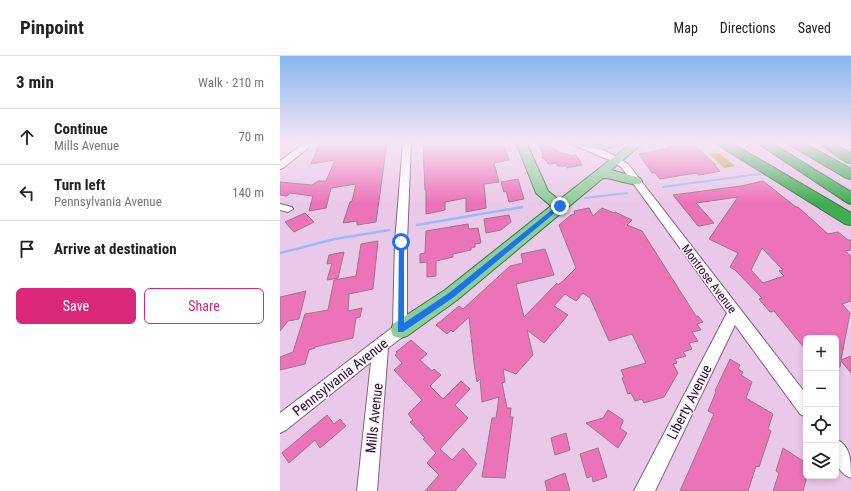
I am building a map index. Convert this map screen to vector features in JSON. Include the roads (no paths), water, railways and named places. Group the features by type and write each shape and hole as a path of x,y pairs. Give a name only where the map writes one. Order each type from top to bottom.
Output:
{"highway":[{"path":"756,162 851,220"},
{"path":"794,162 851,199"},
{"path":"829,162 851,175"}],"main road":[{"path":"530,162 542,193 555,203"},
{"name":"Pennsylvania Avenue","path":"400,330 451,295 555,203 607,162"},
{"name":"Pennsylvania Avenue","path":"555,203 599,174 609,162"},
{"path":"599,174 612,174 636,181"}],"street":[{"path":"400,330 401,242 406,162"},
{"name":"Montrose Avenue","path":"619,162 625,166 805,407"},
{"name":"Liberty Avenue","path":"644,491 734,313"},
{"name":"Pennsylvania Avenue","path":"280,424 400,330"},
{"name":"Mills Avenue","path":"367,491 381,346"},
{"path":"839,452 851,468"}],"waterway":[{"path":"663,187 760,174"},
{"path":"585,198 627,193"},
{"path":"417,225 522,207"},
{"path":"280,253 335,239 389,230"}]}
